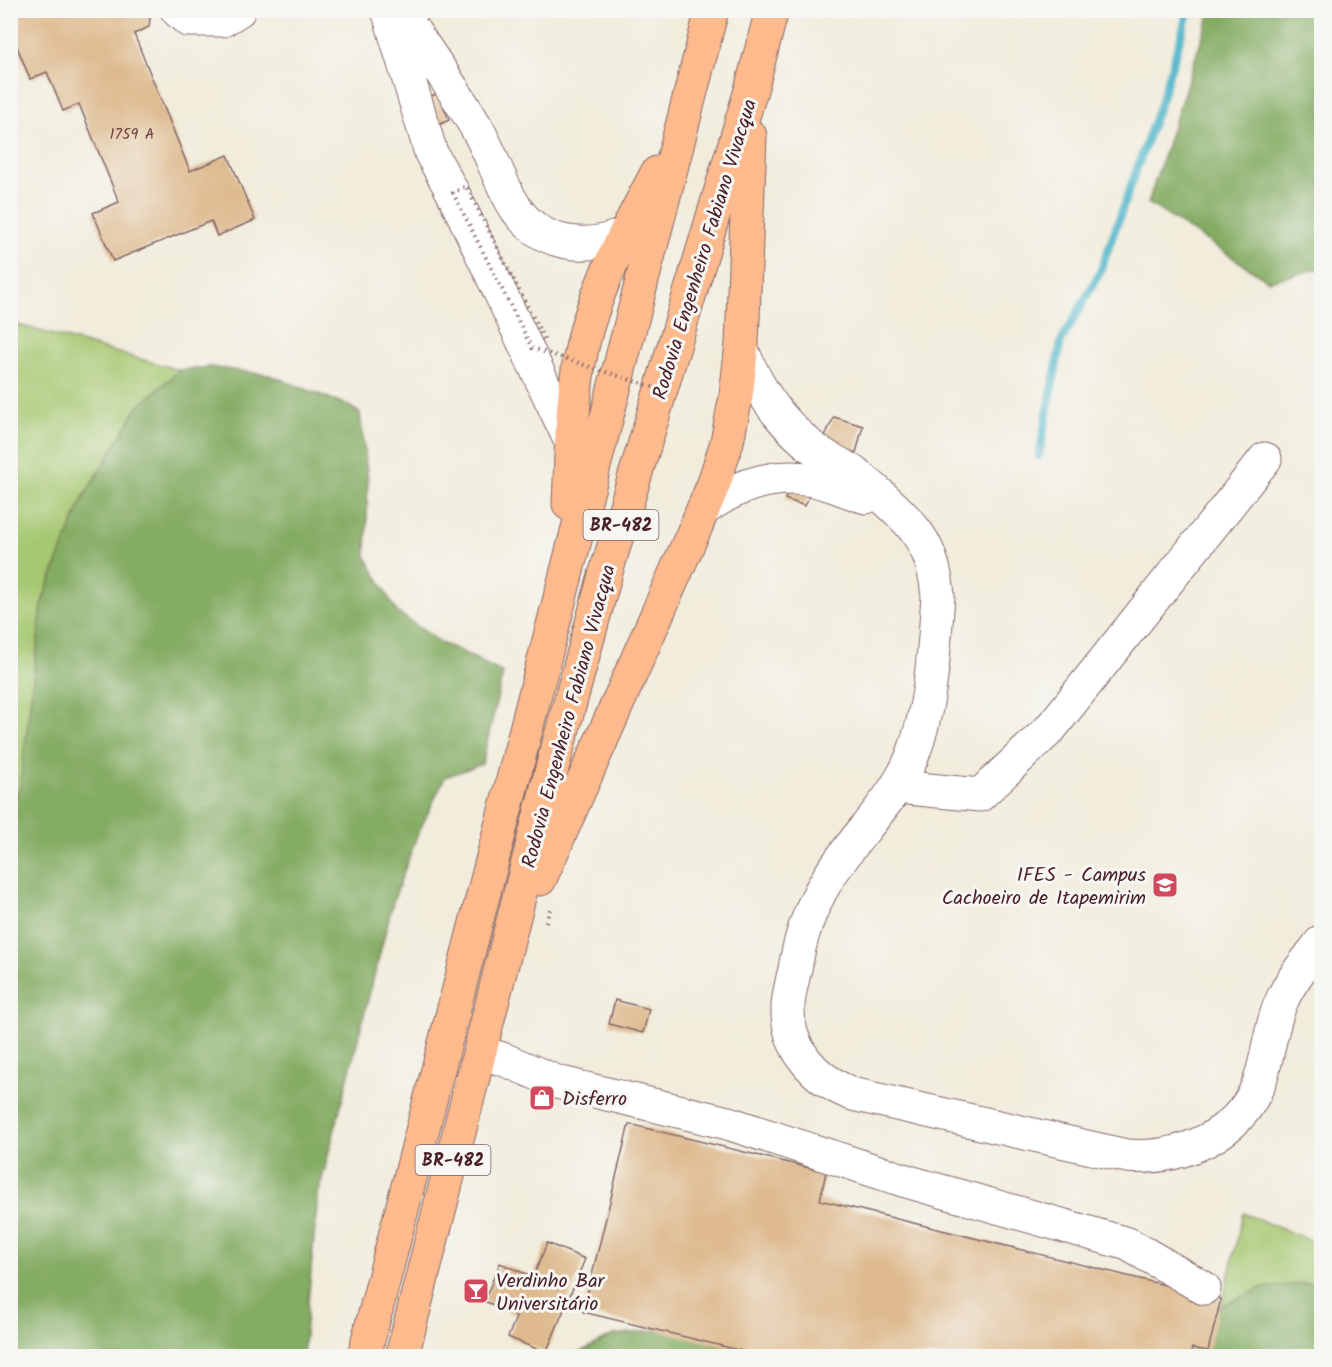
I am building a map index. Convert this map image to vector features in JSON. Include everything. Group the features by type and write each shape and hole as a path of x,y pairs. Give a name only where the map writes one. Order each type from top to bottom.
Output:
{"highway":[{"name":"Rodovia Engenheiro Fabiano Vivacqua","path":"364,1356 712,10"},
{"name":"Rodovia Engenheiro Fabiano Vivacqua","path":"402,1356 551,772 604,579 751,90 772,10"},
{"path":"503,963 703,510 727,442 742,350 751,90"},
{"path":"566,574 577,378 586,332 596,299 625,234 683,122"}],"lane":[{"path":"177,10 188,20 223,20 239,10"},
{"path":"388,10 431,153 453,193 572,444"},
{"path":"399,10 477,127 515,207 527,221 556,239 573,244 608,241 625,234"},
{"path":"742,350 758,386 787,425 815,450 856,474 916,529 932,561 938,596 927,705 911,758 897,787 843,856 812,907 799,946 788,1004 791,1032 803,1059 825,1081 852,1094 1127,1156 1165,1156 1183,1151 1217,1135 1230,1124 1251,1099 1259,1084 1282,999 1322,941"},
{"path":"897,787 980,795 1050,729 1265,459"},
{"path":"703,510 732,491 748,484 787,478 809,479 830,484 850,493 891,504"},
{"path":"480,1052 557,1082 728,1123 906,1181 1128,1244 1204,1288"}],"path":[{"path":"544,339 466,186 453,193 532,348 671,393"},
{"path":"542,932 552,903"}],"green space":[{"path":"1211,10 1321,11 1321,268 1269,281 1148,203"},
{"path":"11,323 180,370 138,407 83,498 43,599 20,787 11,809"},
{"path":"210,367 269,375 347,405 360,413 368,481 366,557 397,612 443,644 503,673 482,764 445,777 416,838 393,902 318,1195 303,1356 11,1356 10,809 20,787 43,599 83,498 138,407 180,370"},
{"path":"1243,1213 1321,1245 1321,1282 1262,1288 1222,1305"},
{"path":"1321,1282 1321,1356 1170,1356 1197,1316 1262,1288"},
{"path":"663,1330 707,1334 749,1356 573,1356 613,1335"}],"building":[{"path":"10,10 82,10 83,12 87,10 151,10 149,27 134,34 190,171 228,155 255,220 217,236 211,221 113,261 93,213 119,202 79,104 63,111 47,72 30,79 10,29"},
{"path":"438,93 449,120 429,129 418,102"},
{"path":"834,417 863,426 856,453 830,444 805,506 785,499 809,436 823,440"},
{"path":"615,1000 649,1009 643,1033 609,1024"},
{"path":"629,1124 826,1172 820,1200 1221,1299 1208,1351 1192,1348 1190,1356 763,1356 583,1312"},
{"path":"547,1243 585,1259 546,1353 508,1337 517,1315 484,1301 500,1263 533,1277"}],"waterway":[{"path":"1039,456 1061,342 1100,272 1161,101 1189,10"}],"place":[{"name":"IFES - Campus Cachoeiro de Itapemirim","path":"1165,885"},
{"name":"Disferro","path":"542,1098"},
{"name":"Verdinho Bar Universitário","path":"476,1291"}]}
